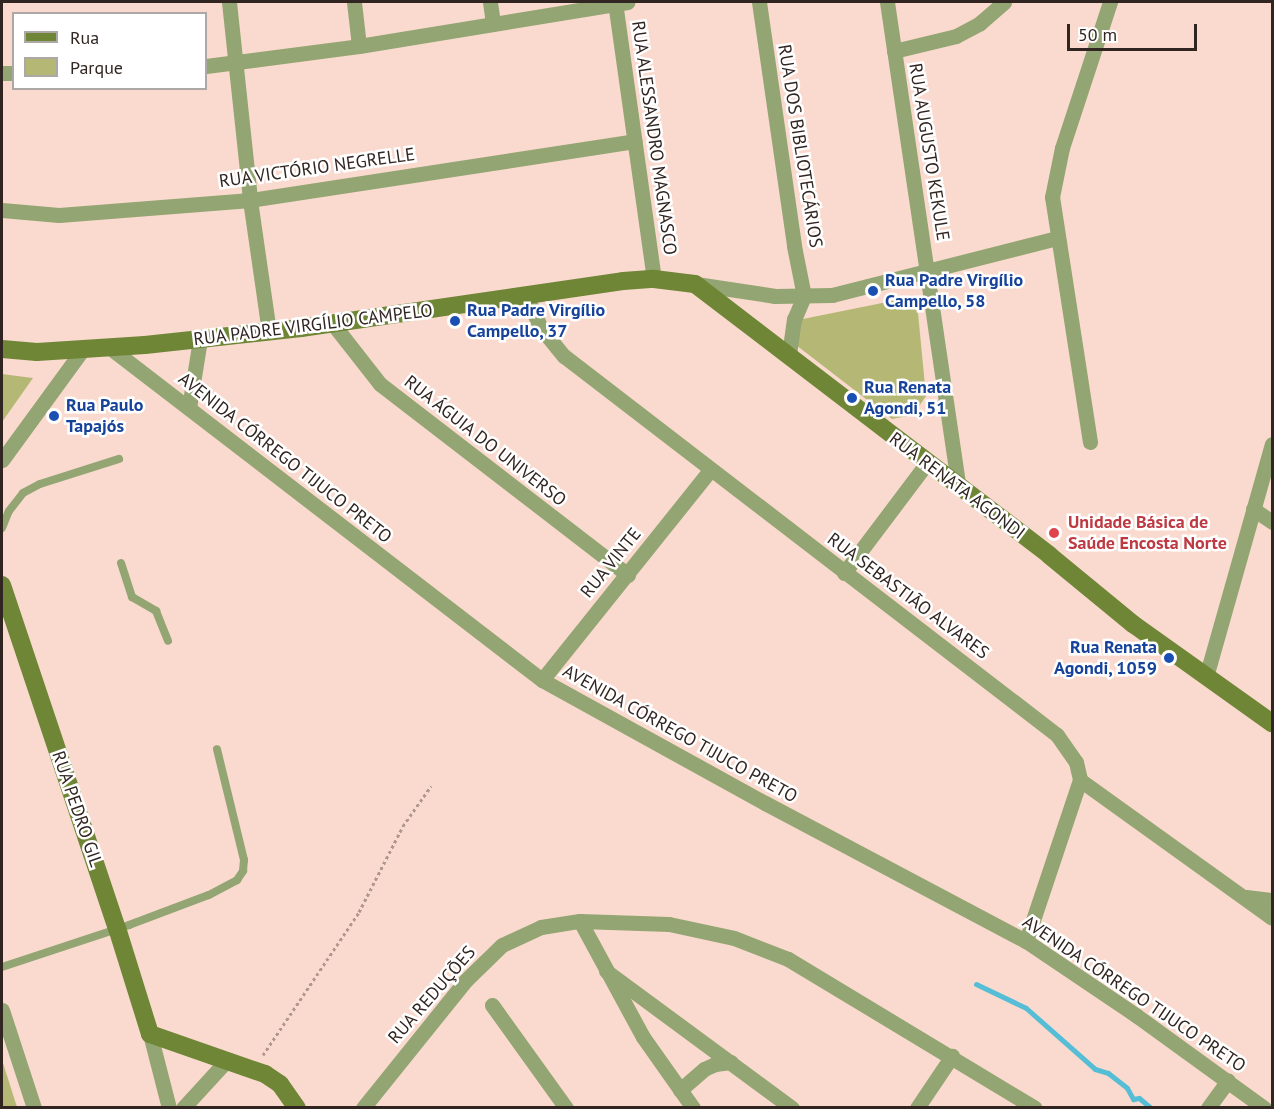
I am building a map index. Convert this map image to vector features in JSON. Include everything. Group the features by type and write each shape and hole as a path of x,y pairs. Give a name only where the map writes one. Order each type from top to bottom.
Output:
{"street":[{"path":"229,2 250,200 269,332"},
{"path":"354,2 359,46"},
{"path":"490,2 493,24"},
{"path":"207,66 359,46 619,2"},
{"name":"RUA ALESSANDRO MAGNASCO","path":"619,2 654,279"},
{"name":"RUA DOS BIBLIOTECÁRIOS","path":"759,2 794,246 804,296"},
{"name":"RUA AUGUSTO KEKULE","path":"887,2 959,487"},
{"path":"894,51 956,36 980,23 1004,2"},
{"path":"1090,442 1052,197 1055,172 1110,2"},
{"name":"RUA VICTÓRIO NEGRELLE","path":"2,210 59,214 250,200 635,141"},
{"path":"695,284 776,297 832,295 1057,238"},
{"name":"RUA PADRE VIRGÍLIO CAMPELO","path":"2,349 37,352 269,332 654,279 695,284"},
{"name":"RUA RENATA AGONDI","path":"695,284 789,354 1133,624 1272,723"},
{"name":"RUA SEBASTIÃO ALVARES","path":"526,296 541,328 564,356 1057,735 1076,762 1080,780"},
{"path":"789,354 794,319 804,296"},
{"name":"RUA ÁGUIA DO UNIVERSO","path":"333,324 380,384 628,575"},
{"path":"189,408 200,339"},
{"name":"AVENIDA CÓRREGO TIJUCO PRETO","path":"109,347 542,680 765,803 1026,941 1264,1107"},
{"path":"2,460 83,349"},
{"path":"1206,677 1272,444"},
{"path":"844,573 927,462"},
{"name":"RUA VINTE","path":"542,680 710,470"},
{"path":"1253,509 1272,522"},
{"name":"RUA PEDRO GIL","path":"2,585 117,928 150,1034 169,1107"},
{"path":"1026,941 1080,780 1272,918"},
{"path":"1241,897 1272,900"},
{"path":"693,1107 643,1037 580,921 669,924 734,938 788,959 1035,1107"},
{"name":"RUA REDUÇÕES","path":"363,1107 466,980 502,945 541,927 580,921"},
{"path":"606,971 792,1107"},
{"path":"492,1005 566,1107"},
{"path":"3,1021 34,1107"},
{"path":"150,1034 254,1069 274,1079 297,1107"},
{"path":"916,1107 952,1056"},
{"path":"183,1107 226,1061"},
{"path":"680,1090 704,1069 715,1064 731,1062"},
{"path":"1208,1107 1228,1080"}],"lane":[{"path":"2,528 9,511 23,494 40,484 119,459"},
{"path":"121,563 132,597 156,611 168,641"},
{"path":"2,967 117,928 225,888 237,880 243,871 244,860 218,749"}],"path":[{"path":"254,1069 359,912 403,826 431,786"}],"green space":[{"path":"907,298 918,313 926,396 913,415 892,419 796,345 788,322"},
{"path":"2,374 33,378 2,422"},
{"path":"2,1060 17,1107 2,1107"}],"waterway":[{"path":"976,984 1026,1008 1095,1069 1108,1073 1127,1088 1133,1099 1139,1098 1151,1108"}],"place":[{"name":"Rua Padre Virgílio Campello, 58","path":"873,291"},
{"name":"Rua Padre Virgílio Campello, 37","path":"455,321"},
{"name":"Rua Renata Agondi, 51","path":"852,398"},
{"name":"Rua Paulo Tapajós","path":"54,416"},
{"name":"Unidade Básica de Saúde Encosta Norte","path":"1054,533"},
{"name":"Rua Renata Agondi, 1059","path":"1169,658"}]}
